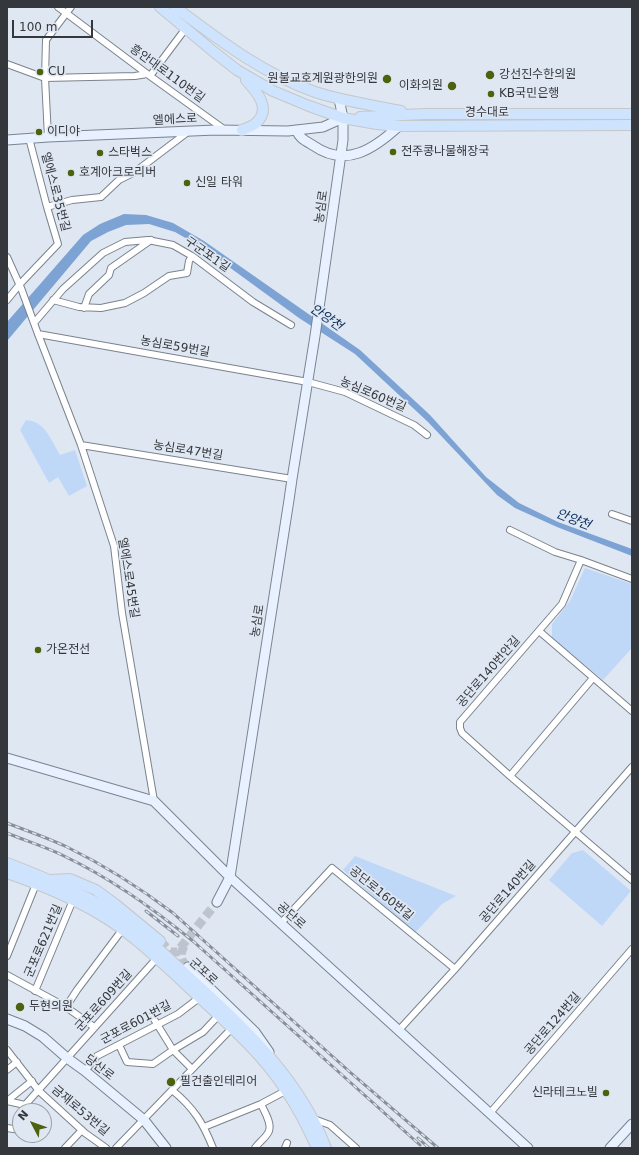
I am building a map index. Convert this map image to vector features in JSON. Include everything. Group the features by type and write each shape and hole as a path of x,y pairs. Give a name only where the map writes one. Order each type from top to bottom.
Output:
{"main road":[{"path":"150,7 183,32 214,52"},
{"name":"경수대로","path":"160,7 237,70 273,91 343,118 399,126 632,125"},
{"name":"경수대로","path":"175,7 221,42 263,68 287,80 314,92 339,99 415,114"},
{"path":"183,7 221,42"},
{"path":"237,70 255,89 262,101 263,109 256,124 242,130"},
{"name":"경수대로","path":"343,118 415,114 632,114"},
{"name":"군포로","path":"11,865 49,880 106,908 168,957 271,1056 294,1086 314,1119 326,1148"},
{"name":"군포로","path":"7,873 73,900 101,915 157,958 232,1028 262,1059 286,1090 302,1116 317,1148"},
{"path":"49,880 70,879 96,890 160,941"}],"street":[{"name":"흥안대로110번길","path":"58,7 148,75 225,130"},
{"path":"48,137 45,78 46,40 70,7"},
{"path":"7,64 45,78 148,75 183,32"},
{"name":"농심로","path":"216,902 230,877 308,382 344,140 343,118 339,99"},
{"name":"엘에스로","path":"7,140 225,130 296,130 323,127 343,118"},
{"path":"296,130 300,138 321,151 331,155 341,156 355,155 384,140 399,126"},
{"path":"47,207 72,200 101,197 119,180 135,172 189,132"},
{"name":"엘에스로35번길","path":"20,286 58,244 29,138"},
{"path":"84,308 89,294 109,275 111,268 151,240"},
{"name":"구군포1길","path":"34,322 84,269 103,253 126,242 151,240 173,245 192,256 253,302 291,325"},
{"path":"54,300 84,308 101,308 125,303 144,293 169,276 187,273 189,261 192,256"},
{"path":"7,257 20,286 7,300"},
{"name":"엘에스로45번길","path":"20,286 82,445 114,546 122,613 154,801"},
{"name":"농심로59번길","path":"38,334 308,382"},
{"name":"농심로60번길","path":"308,382 345,392 414,425 427,435"},
{"name":"농심로47번길","path":"82,445 292,479"},
{"path":"612,514 632,521"},
{"path":"510,530 555,552 632,578"},
{"name":"공단로140번안길","path":"581,560 562,604 460,722 460,728 462,733 510,776 632,880"},
{"path":"539,630 632,711"},
{"path":"510,776 593,678"},
{"name":"공단로","path":"7,758 154,801 230,877 528,1148"},
{"name":"공단로140번길","path":"399,1030 455,969 632,767"},
{"name":"군포로","path":"7,860 11,865"},
{"name":"공단로160번길","path":"281,923 332,868 455,969"},
{"path":"7,956 36,884"},
{"name":"군포로621번길","path":"35,991 73,900"},
{"path":"66,1008 77,990 122,930"},
{"path":"7,936 14,938"},
{"name":"공단로124번길","path":"490,1113 632,949"},
{"name":"군포로609번길","path":"7,1101 25,1105 157,958"},
{"path":"188,966 255,1032 271,1056"},
{"path":"7,975 66,1008 94,1027"},
{"name":"군포로601번길","path":"85,1071 97,1056 157,1026 178,1014 199,998"},
{"path":"152,1016 173,1050 192,1069"},
{"path":"119,1045 127,1062 153,1064 203,1032 218,1016"},
{"name":"당산로","path":"7,1019 25,1026 43,1037 67,1058 85,1071 144,1120 166,1148"},
{"path":"116,1148 232,1028"},
{"name":"금재로53번길","path":"7,1050 39,1091 82,1130 106,1148"},
{"path":"7,1070 17,1062"},
{"path":"7,1101 32,1081"},
{"path":"204,1126 261,1104 291,1088 300,1096"},
{"path":"172,1090 188,1105 204,1126 214,1148"},
{"path":"255,1148 269,1131 268,1121 261,1104"},
{"path":"314,1119 330,1125 356,1148"},
{"path":"610,1148 632,1124"},
{"path":"65,1148 82,1130"}],"shaded area":[{"path":"124,214 146,215 173,223 204,241 360,350 430,415 486,477 519,503 558,522 632,549 632,556 557,527 515,508 497,495 428,422 355,354 299,318 203,248 175,232 149,224 126,225 91,241 7,341 7,322 83,235 100,224"},
{"path":"26,420 33,421 47,432 60,455 75,450 87,486 69,496 58,477 49,483 20,430"},
{"path":"585,568 632,584 632,648 603,680 552,638 552,624 570,601"},
{"path":"583,850 631,891 602,926 549,880 572,853"},
{"path":"355,856 456,896 442,904 415,933 343,870"}],"tunnel":[{"path":"160,941 171,952 177,952 217,902"},
{"path":"184,946 181,953 181,958 188,967"}],"railway":[{"path":"7,823 60,844 95,861 135,886 173,913 351,1073 438,1148"},
{"path":"7,833 64,856 99,874 163,917 194,942 420,1145"},
{"path":"146,911 178,936"},
{"path":"418,1138 429,1148"}],"place":[{"name":"CU","path":"40,72"},
{"name":"강선진수한의원","path":"490,75"},
{"name":"원불교호계원광한의원","path":"387,79"},
{"name":"이화의원","path":"452,86"},
{"name":"KB국민은행","path":"491,94"},
{"name":"이디야","path":"39,132"},
{"name":"전주콩나물해장국","path":"393,152"},
{"name":"스타벅스","path":"100,153"},
{"name":"호계아크로리버","path":"71,173"},
{"name":"신일 타워","path":"187,183"},
{"name":"가온전선","path":"38,650"},
{"name":"두현의원","path":"20,1007"},
{"name":"필건출인테리어","path":"171,1082"},
{"name":"신라테크노빌","path":"606,1093"}],"water label":[{"name":"안양천","path":"326,318"},
{"name":"안양천","path":"573,520"}]}
